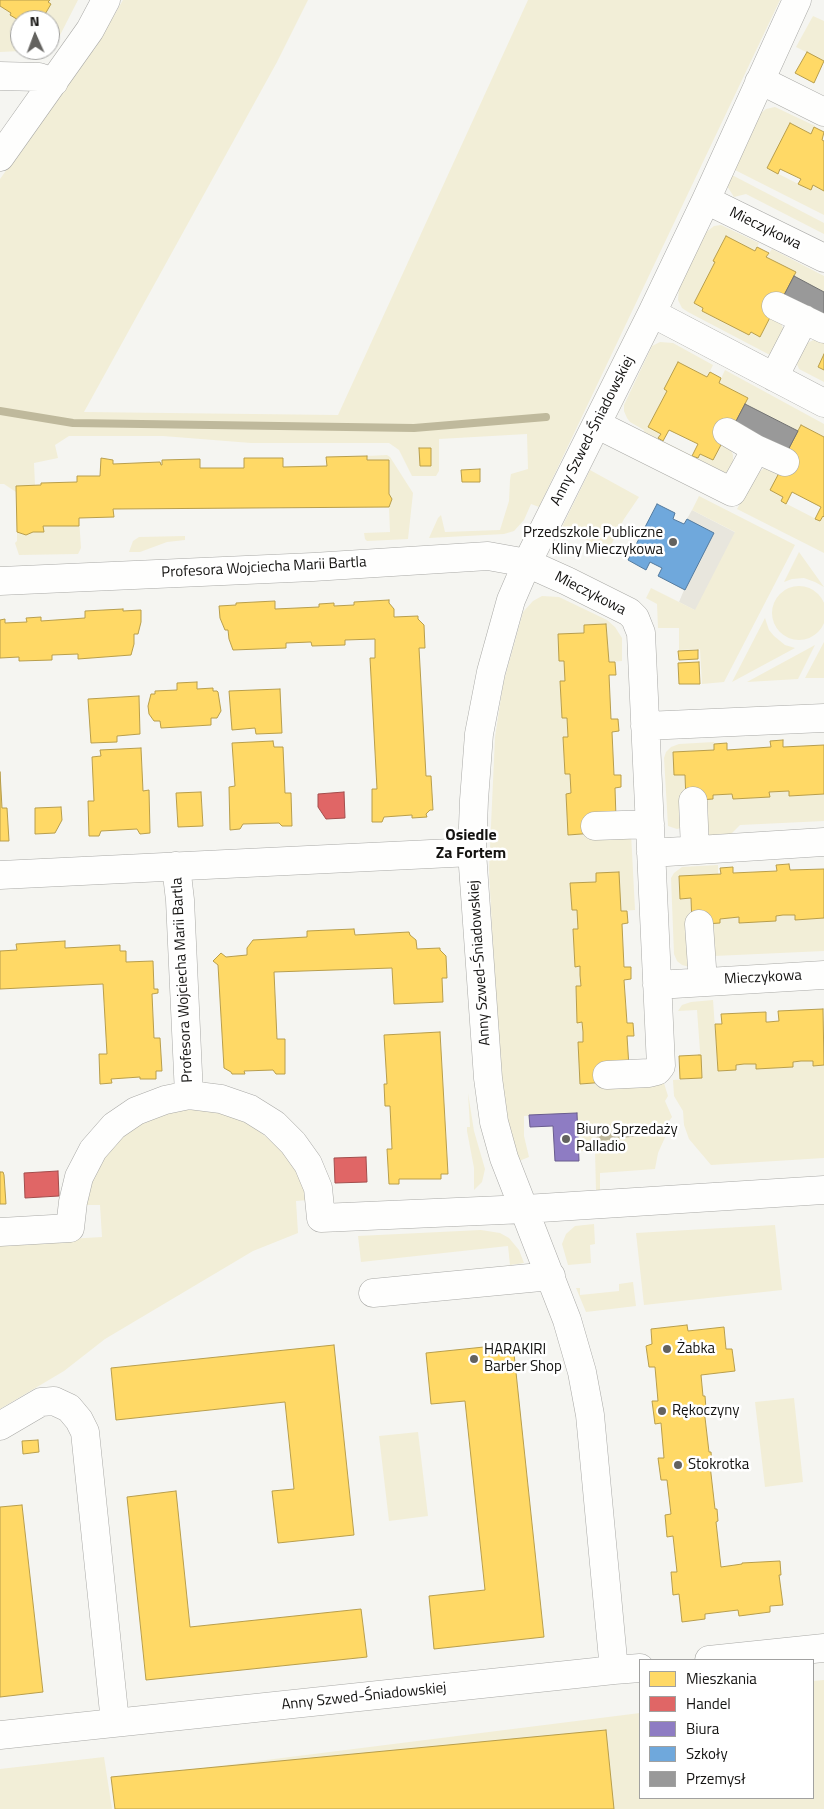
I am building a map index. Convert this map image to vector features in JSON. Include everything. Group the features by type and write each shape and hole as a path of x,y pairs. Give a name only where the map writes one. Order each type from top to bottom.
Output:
{"street":[{"path":"0,157 90,30 106,0"},
{"name":"Anny Szwed-Śniadowskiej","path":"614,1670 590,1416 582,1372 567,1320 504,1158 494,1122 488,1078 472,852 479,734 490,672 511,600 527,563 652,313 797,0"},
{"path":"0,76 36,76 54,82"},
{"path":"759,82 772,86 824,112"},
{"name":"Mieczykowa","path":"706,200 824,258"},
{"path":"774,377 814,324 776,306"},
{"path":"652,313 824,403"},
{"path":"596,426 606,429 732,492 756,448"},
{"path":"727,432 785,462"},
{"name":"Profesora Wojciecha Marii Bartla","path":"0,581 313,567 488,556 527,563"},
{"name":"Mieczykowa","path":"527,563 567,580 622,608 635,618 641,633 661,1066 657,1071 649,1073 607,1075"},
{"path":"645,726 824,718"},
{"path":"693,801 695,850"},
{"path":"594,826 650,824"},
{"path":"651,852 824,842"},
{"name":"Profesora Wojciecha Marii Bartla","path":"0,875 472,852"},
{"name":"Profesora Wojciecha Marii Bartla","path":"176,866 180,900 189,1095"},
{"name":"Mieczykowa","path":"699,924 703,982"},
{"name":"Mieczykowa","path":"658,985 824,975"},
{"name":"Profesora Wojciecha Marii Bartla","path":"0,1232 70,1228 73,1202 79,1177 93,1150 114,1126 136,1111 165,1100 189,1095 221,1099 250,1109 274,1124 293,1143 308,1164 318,1188 321,1218 524,1209"},
{"path":"524,1209 824,1190"},
{"path":"373,1293 551,1276"},
{"path":"0,1426 41,1402 54,1401 68,1408 79,1420 85,1432 114,1722"},
{"path":"719,1659 824,1648"},
{"name":"Anny Szwed-Śniadowskiej","path":"0,1735 639,1668"}],"shaded area":[{"path":"50,0 78,0 60,35 60,10 48,10 51,4 48,2"},
{"path":"123,0 308,0 277,62 84,412 338,415 528,0 780,0 539,507 531,504 524,520 514,531 504,534 429,538 441,515 445,532 500,530 509,501 511,474 528,469 527,434 439,439 439,471 436,476 412,476 399,450 389,443 251,443 163,436 69,436 55,445 58,458 34,463 35,485 16,486 16,492 4,484 0,484 0,179 55,102 87,51 94,50"},
{"path":"0,6 10,12 10,52 0,52"},
{"path":"813,16 824,21 824,61 796,47"},
{"path":"775,107 815,126 811,134 790,124 767,168 810,190 813,185 824,191 824,215 735,170 761,113 766,109"},
{"path":"732,175 824,223 824,234 746,194 734,197 727,186"},
{"path":"721,225 759,243 755,251 726,236 694,303 703,308 702,311 749,335 751,332 760,337 771,315 780,321 784,331 771,354 688,312 682,308 678,300 679,288 705,233 714,226"},
{"path":"772,249 824,276 824,292 794,276 796,272 766,257"},
{"path":"816,339 824,342 824,354 818,366 824,370 824,382 799,369 797,364 807,343"},
{"path":"660,342 673,343 713,365 707,377 678,362 667,391 648,427 661,434 659,439 697,458 700,454 713,460 722,441 731,450 733,455 733,466 728,472 725,473 643,436 644,430 630,422 627,418 624,405 652,346"},
{"path":"725,370 824,424 824,437 801,425 798,431 745,404 748,398 719,383"},
{"path":"387,455 413,493 408,539 367,541 364,533 390,532 389,507 392,499 389,494 389,460 367,460 367,456"},
{"path":"764,468 780,471 783,497 781,501 820,521 824,517 824,553 737,509 754,477"},
{"path":"590,470 639,497 624,519 608,551 562,527"},
{"path":"699,496 795,545 724,682 702,684 700,649 679,650 679,628 658,628 657,604 646,598 651,588 695,610 735,532 692,510"},
{"path":"657,504 675,513 673,519 684,524 692,510 773,552 733,630 679,602 684,590 658,576 662,568 650,562 646,570 628,560"},
{"path":"79,518 81,548 78,554 19,555 15,543 17,541 17,532 26,535 33,532 43,532 43,526 78,526"},
{"path":"185,536 185,540 167,542 140,552 129,552 133,541 139,537"},
{"path":"799,552 824,587 804,578 784,582"},
{"path":"804,586 810,588 824,602 824,624 810,638 794,640 788,638 774,624 772,608 774,602 788,588"},
{"path":"542,596 559,597 607,620 615,627 622,638 622,661 609,662 606,624 584,625 584,633 558,634 559,661 564,661 565,681 560,682 562,718 567,718 568,737 563,738 565,774 570,774 571,793 566,794 568,835 631,833 635,910 621,911 596,882 570,883 572,910 577,910 578,929 573,930 575,966 580,966 581,986 576,986 577,1022 582,1022 583,1032 583,1042 578,1042 581,1084 663,1080 668,1096 665,1101 672,1117 666,1125 668,1126 666,1128 667,1133 658,1153 655,1169 600,1173 600,1191 596,1191 595,1150 578,1151 576,1113 524,1116 524,1136 529,1157 519,1161 503,1107 500,1084 489,870 495,737 503,684 523,612 533,601"},
{"path":"765,618 769,630 774,636 785,645 795,648 732,682"},
{"path":"824,642 824,678 805,678"},
{"path":"815,645 798,679 747,682"},
{"path":"714,742 714,750 673,752 674,775 685,775 685,827 677,829 668,826 664,758 666,752 671,747 679,744"},
{"path":"789,791 789,796 824,794 824,821 740,825 730,835 709,836 701,828 700,800 713,799 713,795 732,794 733,799 769,797 769,792"},
{"path":"718,865 718,874 679,876 680,899 691,898 694,968 682,965 677,961 674,954 671,878 682,867"},
{"path":"783,915 795,915 795,920 824,918 824,951 714,956 708,924 720,923 720,919 739,917 739,923"},
{"path":"713,1000 718,1071 736,1070 736,1065 744,1064 756,1064 756,1069 793,1067 793,1062 801,1061 813,1061 814,1066 824,1065 824,1158 711,1165 689,1139 684,1125 683,1111 674,1096 673,1080 702,1078 697,1010 678,1011 682,1005 691,1002"},
{"path":"468,1093 474,1131 485,1169 482,1182 474,1190 474,1168 467,1131 467,1127 470,1127"},
{"path":"194,1109 230,1115 253,1126 283,1151 296,1168 308,1200 296,1201 298,1233 253,1251 105,1339 64,1371 0,1409 0,1243 102,1237 100,1205 85,1205 90,1183 102,1161 123,1135 138,1125 157,1116"},
{"path":"594,1224 595,1244 590,1245 591,1263 568,1265 562,1244 566,1234 575,1226"},
{"path":"775,1225 782,1290 644,1305 636,1233"},
{"path":"481,1230 500,1233 509,1238 519,1250 524,1263 510,1265 508,1246 361,1262 358,1236"},
{"path":"633,1282 636,1306 586,1312 576,1288 580,1288 580,1295 619,1291 619,1284"},
{"path":"794,1398 803,1482 765,1487 755,1402"},
{"path":"418,1432 428,1516 389,1521 379,1436"},
{"path":"824,1680 824,1809 117,1809 115,1779 639,1713 639,1799 814,1799 814,1681"},
{"path":"104,1757 112,1809 0,1809 0,1769"}],"building: Mieszkania":[{"path":"0,0 50,0 48,2 51,4 48,10 10,10 10,12 0,6"},
{"path":"807,52 824,61 814,83 795,73"},
{"path":"790,123 811,134 814,127 824,132 822,140 824,141 824,191 813,185 811,190 798,184 801,179 780,169 778,174 767,168"},
{"path":"726,236 755,251 757,247 769,253 766,257 796,272 760,337 751,332 749,335 702,311 703,308 694,303"},
{"path":"824,354 824,370 818,367"},
{"path":"678,362 707,377 710,372 721,378 719,383 748,398 713,460 700,454 698,458 692,456 698,444 669,430 663,441 658,438 661,434 648,427 667,391 664,389"},
{"path":"801,425 824,437 824,517 820,521 815,519 821,507 792,492 786,504 781,501 783,497 770,490 789,454 787,452"},
{"path":"419,448 431,448 431,466 420,466"},
{"path":"367,456 367,460 389,460 389,494 392,499 389,507 113,509 114,517 79,518 79,526 43,526 44,532 33,532 26,535 17,532 16,486 77,482 77,476 100,476 101,458 113,460 113,464 160,462 161,465 162,460 200,459 200,468 244,468 244,458 283,458 283,467 327,466 326,457"},
{"path":"480,469 480,482 462,482 461,470"},
{"path":"389,600 394,609 394,617 418,616 418,619 424,625 425,648 419,648 426,776 431,776 433,810 426,814 427,817 412,818 412,815 384,817 382,822 372,822 372,789 377,789 370,658 375,658 375,639 345,640 345,645 312,646 311,642 286,643 286,648 233,650 228,630 225,630 220,618 219,606 275,601 275,609 319,607 319,604 334,603 334,606 354,605 354,602"},
{"path":"123,609 123,611 141,610 141,622 138,634 134,634 131,655 78,659 78,654 52,655 52,660 19,661 19,657 0,658 0,620 5,619 5,623 27,622 26,618 41,617 41,621 85,618 85,611"},
{"path":"606,624 609,662 615,662 616,675 609,675 611,719 618,719 619,731 612,732 614,775 621,775 621,787 615,788 616,818 595,833 568,835 566,794 571,793 570,774 565,774 563,737 568,737 567,718 562,718 560,681 565,681 564,661 559,661 558,634 584,633 584,625"},
{"path":"698,650 698,659 679,660 678,651"},
{"path":"699,662 700,684 679,684 678,663"},
{"path":"197,682 197,689 213,688 213,691 218,692 221,711 217,718 211,718 211,725 161,728 160,721 154,721 149,714 148,706 151,694 155,694 155,691 177,690 177,683"},
{"path":"280,689 282,733 256,734 255,728 232,730 229,691"},
{"path":"139,696 140,734 117,736 117,742 91,743 88,699"},
{"path":"783,740 783,747 824,745 824,794 789,796 789,791 769,792 770,797 733,799 732,794 713,795 713,799 686,801 685,775 674,775 673,752 714,750 714,744 727,743 727,750 771,747 770,741"},
{"path":"273,741 274,747 283,747 285,793 291,793 292,826 282,826 279,823 243,824 240,829 230,830 229,787 235,786 232,743"},
{"path":"141,748 143,791 149,790 150,833 140,834 137,829 101,831 99,836 89,836 88,801 94,801 92,757 101,756 100,750"},
{"path":"0,772 2,808 7,808 9,841 0,841"},
{"path":"201,792 203,826 178,827 176,793"},
{"path":"61,807 62,820 55,833 35,834 35,808"},
{"path":"789,864 790,870 824,869 824,918 795,920 795,915 783,915 776,916 776,921 739,923 739,917 720,919 720,923 692,925 691,898 680,899 679,876 721,874 720,868 733,867 733,873 777,871 776,865"},
{"path":"619,872 621,911 627,911 628,923 622,924 624,967 631,967 631,979 624,980 627,1023 633,1023 634,1036 627,1036 629,1067 607,1082 580,1084 578,1042 583,1042 583,1032 582,1022 577,1023 576,986 581,986 580,966 575,967 573,929 578,929 577,910 572,910 570,883 596,882 596,873"},
{"path":"354,929 355,935 409,932 416,940 417,949 440,948 446,956 447,978 442,978 443,1002 394,1004 392,968 274,972 277,1039 285,1039 285,1074 276,1074 273,1070 244,1071 245,1074 232,1074 224,1068 218,965 213,961 221,953 226,957 247,955 247,948 253,940 307,937 307,931"},
{"path":"65,941 65,948 120,945 120,951 126,951 126,962 153,961 154,989 158,989 158,993 152,994 154,1038 160,1038 162,1071 156,1071 156,1079 140,1079 140,1077 111,1079 112,1083 100,1084 99,1054 107,1054 103,984 0,989 0,951 17,950 16,944"},
{"path":"823,1009 824,1065 813,1066 813,1061 801,1061 793,1062 793,1067 756,1069 756,1064 744,1064 736,1065 736,1070 718,1071 715,1024 722,1024 721,1014 766,1012 766,1022 768,1022 779,1021 778,1011"},
{"path":"440,1032 448,1174 441,1174 441,1179 399,1179 399,1184 389,1184 387,1149 392,1149 390,1106 385,1106 384,1084 387,1084 384,1035"},
{"path":"701,1055 702,1078 680,1079 679,1056"},
{"path":"0,1172 3,1172 4,1175 6,1204 0,1204"},
{"path":"687,1325 688,1331 724,1327 726,1349 732,1349 735,1371 701,1375 703,1396 705,1396 706,1409 704,1409 709,1452 711,1452 712,1465 710,1465 715,1509 717,1509 718,1521 716,1522 721,1567 742,1563 780,1561 781,1575 779,1575 783,1605 770,1606 770,1612 739,1616 738,1610 705,1614 705,1619 682,1622 679,1594 673,1595 671,1572 677,1572 673,1536 667,1537 665,1515 671,1514 667,1480 661,1480 658,1458 664,1458 661,1423 655,1424 652,1401 658,1401 655,1367 649,1367 646,1346 652,1344 651,1329"},
{"path":"513,1344 544,1637 434,1649 429,1596 485,1590 465,1401 431,1404 426,1353"},
{"path":"334,1345 354,1535 278,1543 272,1491 294,1489 285,1402 116,1420 111,1368"},
{"path":"38,1440 39,1452 23,1454 22,1441"},
{"path":"176,1491 190,1627 361,1609 367,1657 146,1680 127,1497"},
{"path":"22,1505 43,1692 0,1697 0,1507"},
{"path":"606,1730 614,1809 115,1809 111,1777"}],"building: Handel":[{"path":"344,792 345,818 326,819 318,807 318,794"},
{"path":"366,1157 367,1182 335,1183 334,1158"},
{"path":"58,1171 59,1196 25,1198 24,1173"}],"building: Biura":[{"name":"Biuro Sprzedaży Palladio","path":"577,1113 579,1161 555,1161 553,1126 530,1127 529,1115"}],"building: Szkoły":[{"name":"Przedszkole Publiczne Kliny Mieczykowa","path":"657,504 675,513 673,519 684,524 687,519 714,533 685,590 658,576 662,568 650,562 646,570 628,560"}],"building: Przemysł":[{"path":"794,276 824,292 824,318 783,297"},
{"path":"745,404 798,431 787,452 734,425"}],"waterway":[{"path":"0,411 73,423 414,428 546,417"},
{"path":"593,1149 601,1138 645,1131"}],"place":[{"name":"Przedszkole Publiczne Kliny Mieczykowa","path":"673,542"},
{"name":"Biuro Sprzedaży Palladio","path":"566,1139"},
{"name":"Żabka","path":"667,1349"},
{"name":"HARAKIRI Barber Shop","path":"474,1359"},
{"name":"Rękoczyny","path":"662,1411"},
{"name":"Stokrotka","path":"678,1465"}],"district":[{"name":"Osiedle Za Fortem","path":"471,845"}]}
